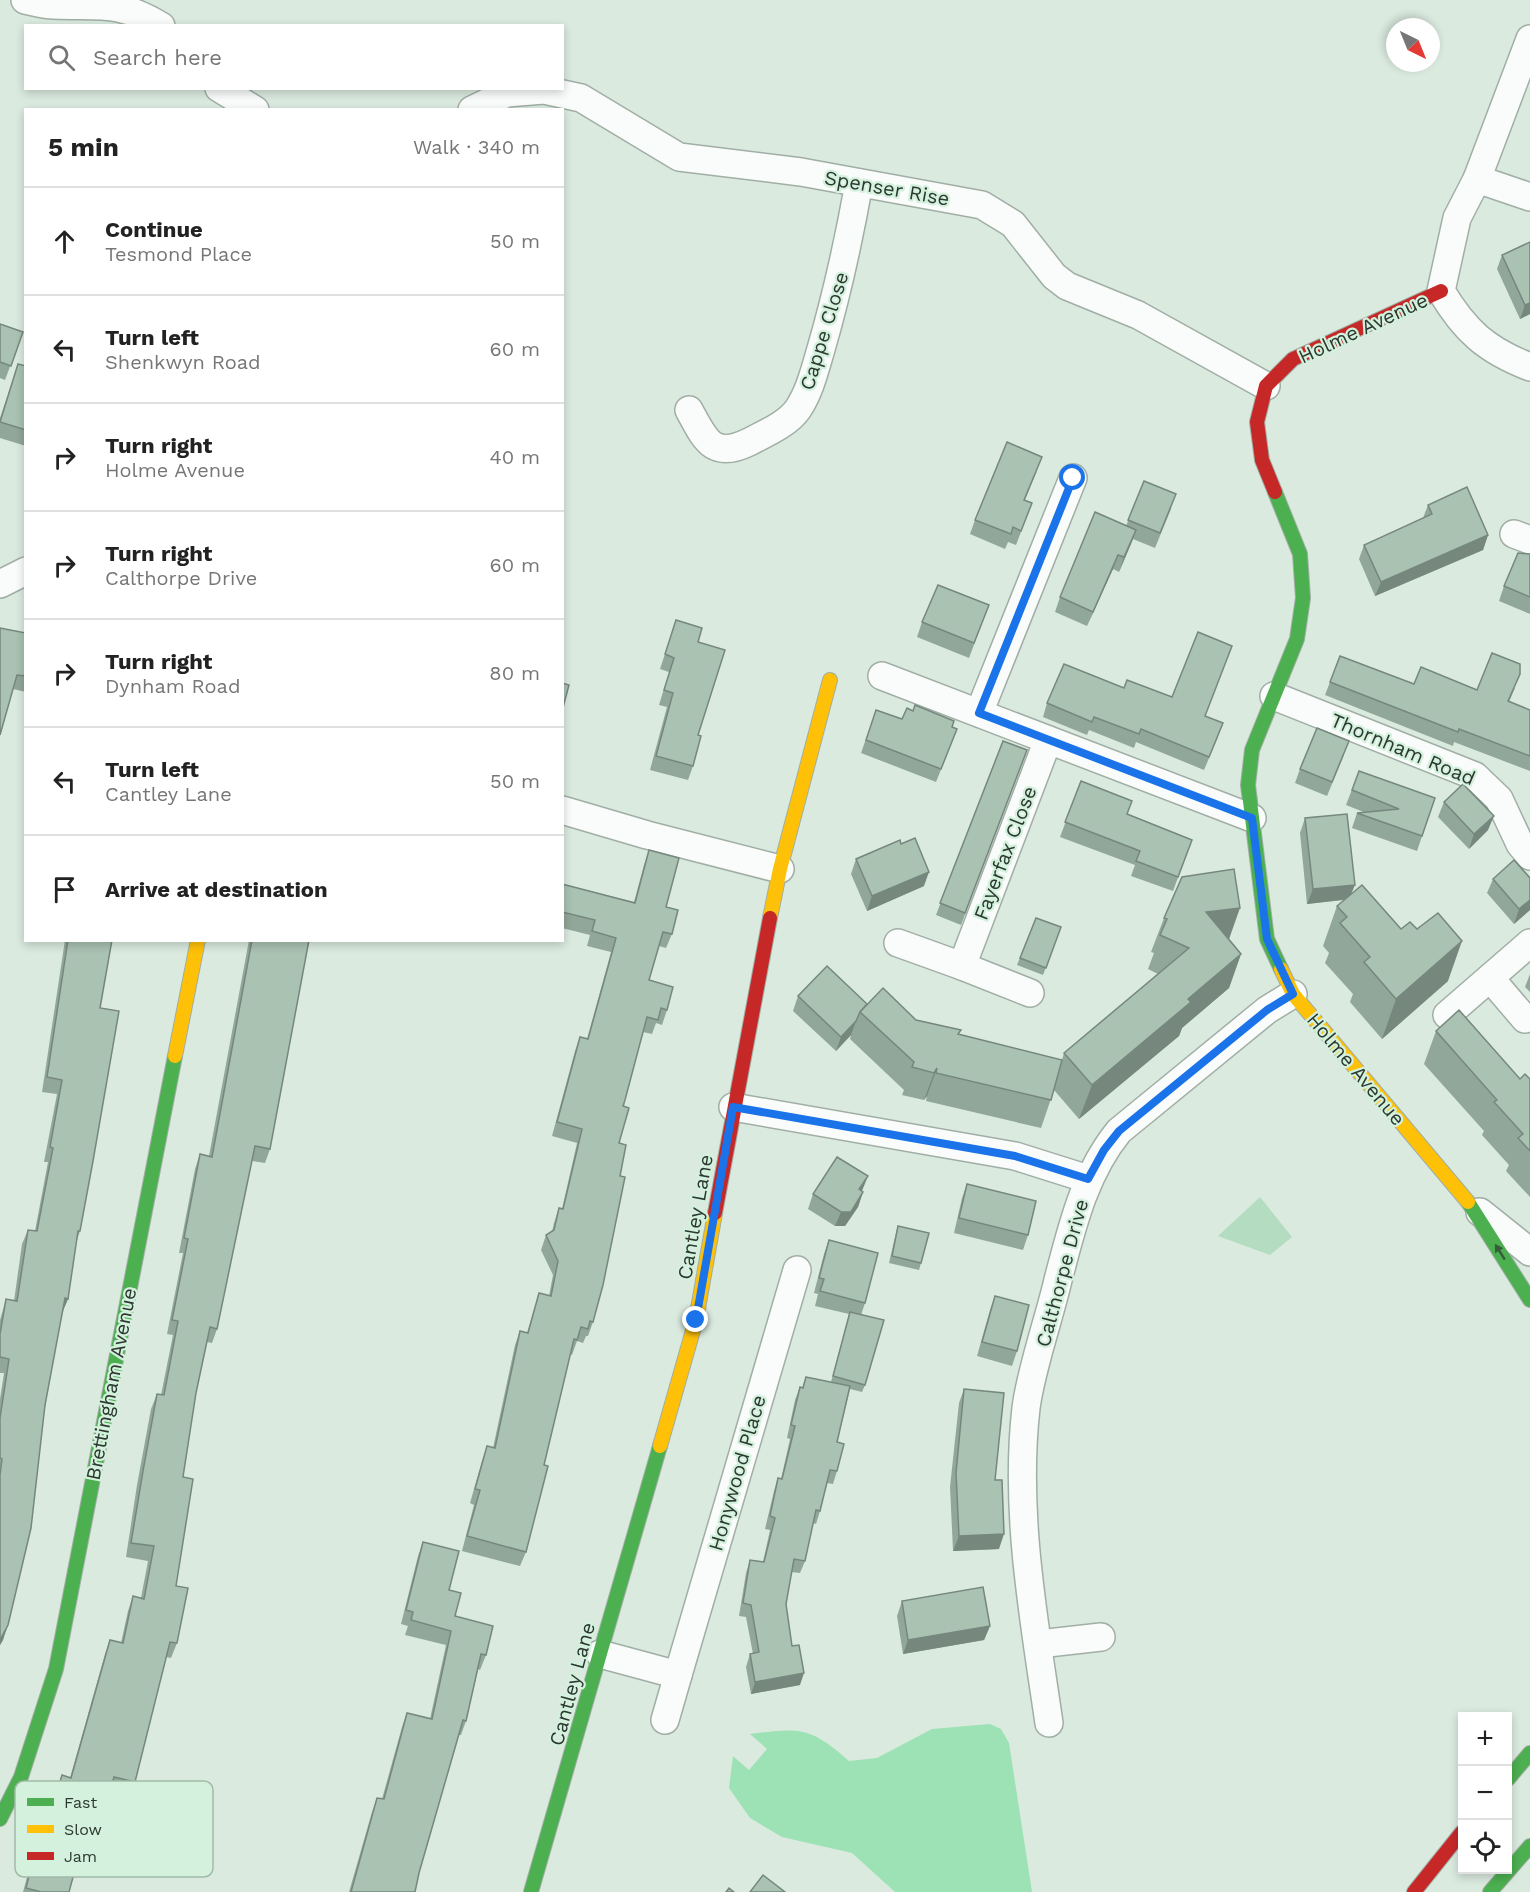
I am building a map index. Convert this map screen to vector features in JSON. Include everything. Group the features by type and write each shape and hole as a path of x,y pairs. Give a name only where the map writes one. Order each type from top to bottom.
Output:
{"main road":[{"name":"Holme Avenue","path":"1441,291 1293,359 1266,386 1257,422 1262,460 1300,554 1303,598 1297,639 1252,750 1248,785 1267,939 1293,994 1469,1204 1530,1300"},
{"name":"Cantley Lane","path":"531,1892 562,1792 696,1320 733,1107 780,869 830,680"},
{"name":"Brettingham Avenue","path":"19,1781 56,1669 198,942"},
{"path":"1512,1774 1530,1753"},
{"name":"Brettingham Avenue","path":"0,1819 15,1789"},
{"path":"1414,1892 1458,1837"},
{"path":"1490,1892 1530,1845"}],"street":[{"path":"25,0 52,5 94,1 123,3 158,24"},
{"path":"1530,39 1477,179 1457,218 1441,291 1457,318 1475,338 1507,358 1530,367"},
{"path":"222,90 252,108"},
{"name":"Spenser Rise","path":"476,108 507,93 544,90 581,98 679,157 859,183 982,206 1013,224 1054,276 1067,286 1138,315 1266,386"},
{"path":"1477,179 1530,197"},
{"name":"Cappe Close","path":"689,410 705,439 718,449 732,450 774,429 797,411 809,388 840,280 859,183"},
{"path":"979,713 1073,478"},
{"path":"0,584 24,572"},
{"path":"882,676 1252,818"},
{"name":"Thornham Road","path":"1274,696 1475,776 1499,799 1520,844 1530,856"},
{"name":"Fayerfax Close","path":"962,966 1048,740"},
{"path":"564,811 647,835 780,869"},
{"path":"898,943 1029,993"},
{"path":"1447,1015 1530,943"},
{"path":"1490,978 1525,1019"},
{"name":"Calthorpe Drive","path":"1049,1723 1022,1516 1026,1407 1071,1232 1088,1179 1104,1150 1119,1131 1267,1010 1293,994"},
{"path":"733,1107 1015,1156 1088,1179"},
{"name":"Holme Avenue","path":"1469,1204 1530,1252"},
{"name":"Honywood Place","path":"665,1720 797,1270"},
{"path":"1039,1644 1101,1637"},
{"path":"600,1654 678,1675"}],"shaded area":[{"path":"1260,1197 1292,1237 1270,1255 1218,1236"},
{"path":"990,1724 1001,1729 1009,1743 1032,1892 895,1892 852,1853 782,1837 750,1818 729,1788 733,1756 749,1770 767,1749 750,1734 781,1731 804,1732 824,1741 849,1761 877,1758 932,1729"}],"building":[{"path":"1530,242 1530,303 1525,305 1502,255"},
{"path":"0,324 23,332 11,366 0,362"},
{"path":"18,364 24,366 24,429 0,422"},
{"path":"1007,442 1042,457 1024,500 1032,503 1021,531 1013,527 1011,534 975,520"},
{"path":"1144,481 1176,494 1160,533 1128,520"},
{"path":"1467,487 1488,535 1381,582 1364,545 1432,514 1428,505"},
{"path":"1095,512 1136,530 1124,557 1118,555 1093,612 1060,597"},
{"path":"1518,553 1530,554 1530,597 1504,586"},
{"path":"938,585 989,605 974,643 922,622"},
{"path":"676,620 702,628 698,642 725,650 698,735 701,736 693,766 656,756 673,693 664,690 674,658 665,654"},
{"path":"0,628 24,633 24,676 17,675 0,735"},
{"path":"1198,632 1232,646 1205,716 1223,723 1209,757 1141,729 1139,734 1094,717 1092,722 1047,703 1064,664 1124,688 1127,680 1172,697"},
{"path":"1492,653 1520,664 1520,674 1508,701 1530,710 1530,756 1459,729 1458,732 1330,682 1340,656 1414,684 1421,667 1477,690"},
{"path":"564,684 569,685 564,704"},
{"path":"915,705 954,721 952,727 957,729 941,769 866,740 876,710 902,719 907,708 913,711"},
{"path":"1317,728 1349,741 1332,782 1300,769"},
{"path":"1003,741 1027,750 965,913 940,903"},
{"path":"1359,771 1435,798 1422,836 1357,813 1399,809 1352,790"},
{"path":"1081,781 1132,801 1127,814 1192,840 1178,877 1136,861 1140,851 1065,822"},
{"path":"1463,784 1494,816 1474,834 1444,802"},
{"path":"1347,814 1355,885 1313,889 1305,818"},
{"path":"915,838 929,872 872,896 856,859 900,840 901,844"},
{"path":"649,850 679,858 666,907 678,910 672,934 663,932 649,980 673,987 667,1010 661,1008 658,1020 647,1017 623,1106 629,1108 619,1143 626,1145 620,1176 625,1177 603,1285 593,1322 590,1321 588,1329 581,1327 577,1340 574,1339 544,1465 548,1466 526,1552 467,1536 480,1490 475,1489 487,1446 495,1448 520,1331 528,1333 539,1293 551,1296 558,1261 546,1235 554,1230 559,1208 563,1209 582,1129 557,1122 580,1037 588,1039 616,938 592,931 595,920 564,912 564,885 635,903"},
{"path":"1514,860 1530,878 1530,900 1519,909 1493,879"},
{"path":"1234,869 1240,908 1206,912 1241,954 1188,999 1191,1002 1092,1085 1064,1053 1189,948 1160,935 1167,919 1164,918 1182,877"},
{"path":"1362,885 1401,929 1410,922 1417,929 1438,913 1462,941 1396,999 1364,962 1370,957 1340,923 1347,917 1337,906"},
{"path":"1036,918 1061,927 1046,968 1020,958"},
{"path":"68,942 112,942 100,1008 119,1011 80,1231 78,1231 68,1299 65,1298 45,1405 31,1528 8,1625 0,1640 0,1475 2,1459 0,1458 0,1418 9,1359 0,1357 0,1334 6,1299 17,1301 28,1230 37,1231 53,1148 50,1147 62,1080 47,1077"},
{"path":"252,942 309,942 270,1149 255,1146 217,1329 210,1327 196,1393 183,1477 193,1479 176,1586 188,1588 177,1643 170,1642 135,1781 114,1777 113,1781 60,1781 62,1775 71,1778 110,1640 123,1643 133,1596 144,1599 154,1546 131,1543 157,1394 164,1395 178,1321 172,1320 188,1239 184,1238 200,1154 212,1157"},
{"path":"827,966 867,1004 856,1021 841,1037 798,996"},
{"path":"883,988 916,1020 961,1030 958,1034 1062,1060 1051,1100 936,1073 937,1068 934,1073 912,1067 914,1062 860,1012"},
{"path":"1459,1010 1520,1079 1525,1074 1530,1079 1530,1151 1518,1138 1523,1134 1494,1102 1497,1100 1436,1031"},
{"path":"837,1157 868,1176 859,1189 863,1192 851,1212 841,1212 813,1194"},
{"path":"967,1184 1036,1201 1028,1235 959,1218"},
{"path":"898,1226 929,1233 921,1263 892,1256"},
{"path":"829,1240 878,1253 865,1303 820,1291 824,1279 819,1278"},
{"path":"995,1296 1029,1305 1017,1351 982,1342"},
{"path":"850,1312 884,1320 865,1385 833,1376"},
{"path":"806,1377 850,1386 837,1442 844,1444 837,1471 830,1470 820,1511 816,1510 805,1561 794,1559 786,1604 792,1646 799,1645 804,1673 755,1682 750,1654 759,1652 751,1605 743,1603 750,1560 764,1562 775,1518 770,1516 778,1478 782,1479 795,1426 791,1425 800,1387 803,1388"},
{"path":"964,1389 1004,1393 995,1480 1002,1480 1004,1534 959,1536 956,1473"},
{"path":"423,1542 459,1551 449,1590 461,1593 455,1616 493,1626 486,1655 481,1654 466,1721 463,1720 415,1892 351,1892 377,1798 384,1799 407,1713 432,1719 451,1631 411,1620 413,1612 406,1610"},
{"path":"983,1587 990,1626 908,1640 902,1601"},
{"path":"763,1875 785,1892 750,1892"},
{"path":"29,1877 73,1877 69,1892 41,1892 26,1888"}],"traffic: fast":[{"path":"1275,492 1300,554 1303,598 1297,639 1252,750 1248,785 1267,939 1281,969"},
{"path":"19,1781 56,1669 175,1056"},
{"path":"1468,1202 1530,1300"},
{"path":"531,1892 660,1446"},
{"path":"1512,1774 1530,1753"},
{"path":"0,1819 15,1789"},
{"path":"1490,1892 1530,1846"}],"traffic: slow":[{"path":"770,918 780,869 830,680"},
{"path":"175,1056 198,942"},
{"path":"1281,969 1293,994 1468,1202"},
{"path":"660,1446 696,1320 715,1213"}],"traffic: jam":[{"path":"1275,492 1262,460 1257,422 1266,386 1293,359 1441,291"},
{"path":"715,1213 770,918"},
{"path":"1414,1892 1458,1837"}],"route":[{"path":"696,1320 722,1182 733,1107 1015,1156 1088,1179 1104,1150 1119,1131 1267,1010 1293,994 1267,939 1252,818 979,713 1073,478"}]}
